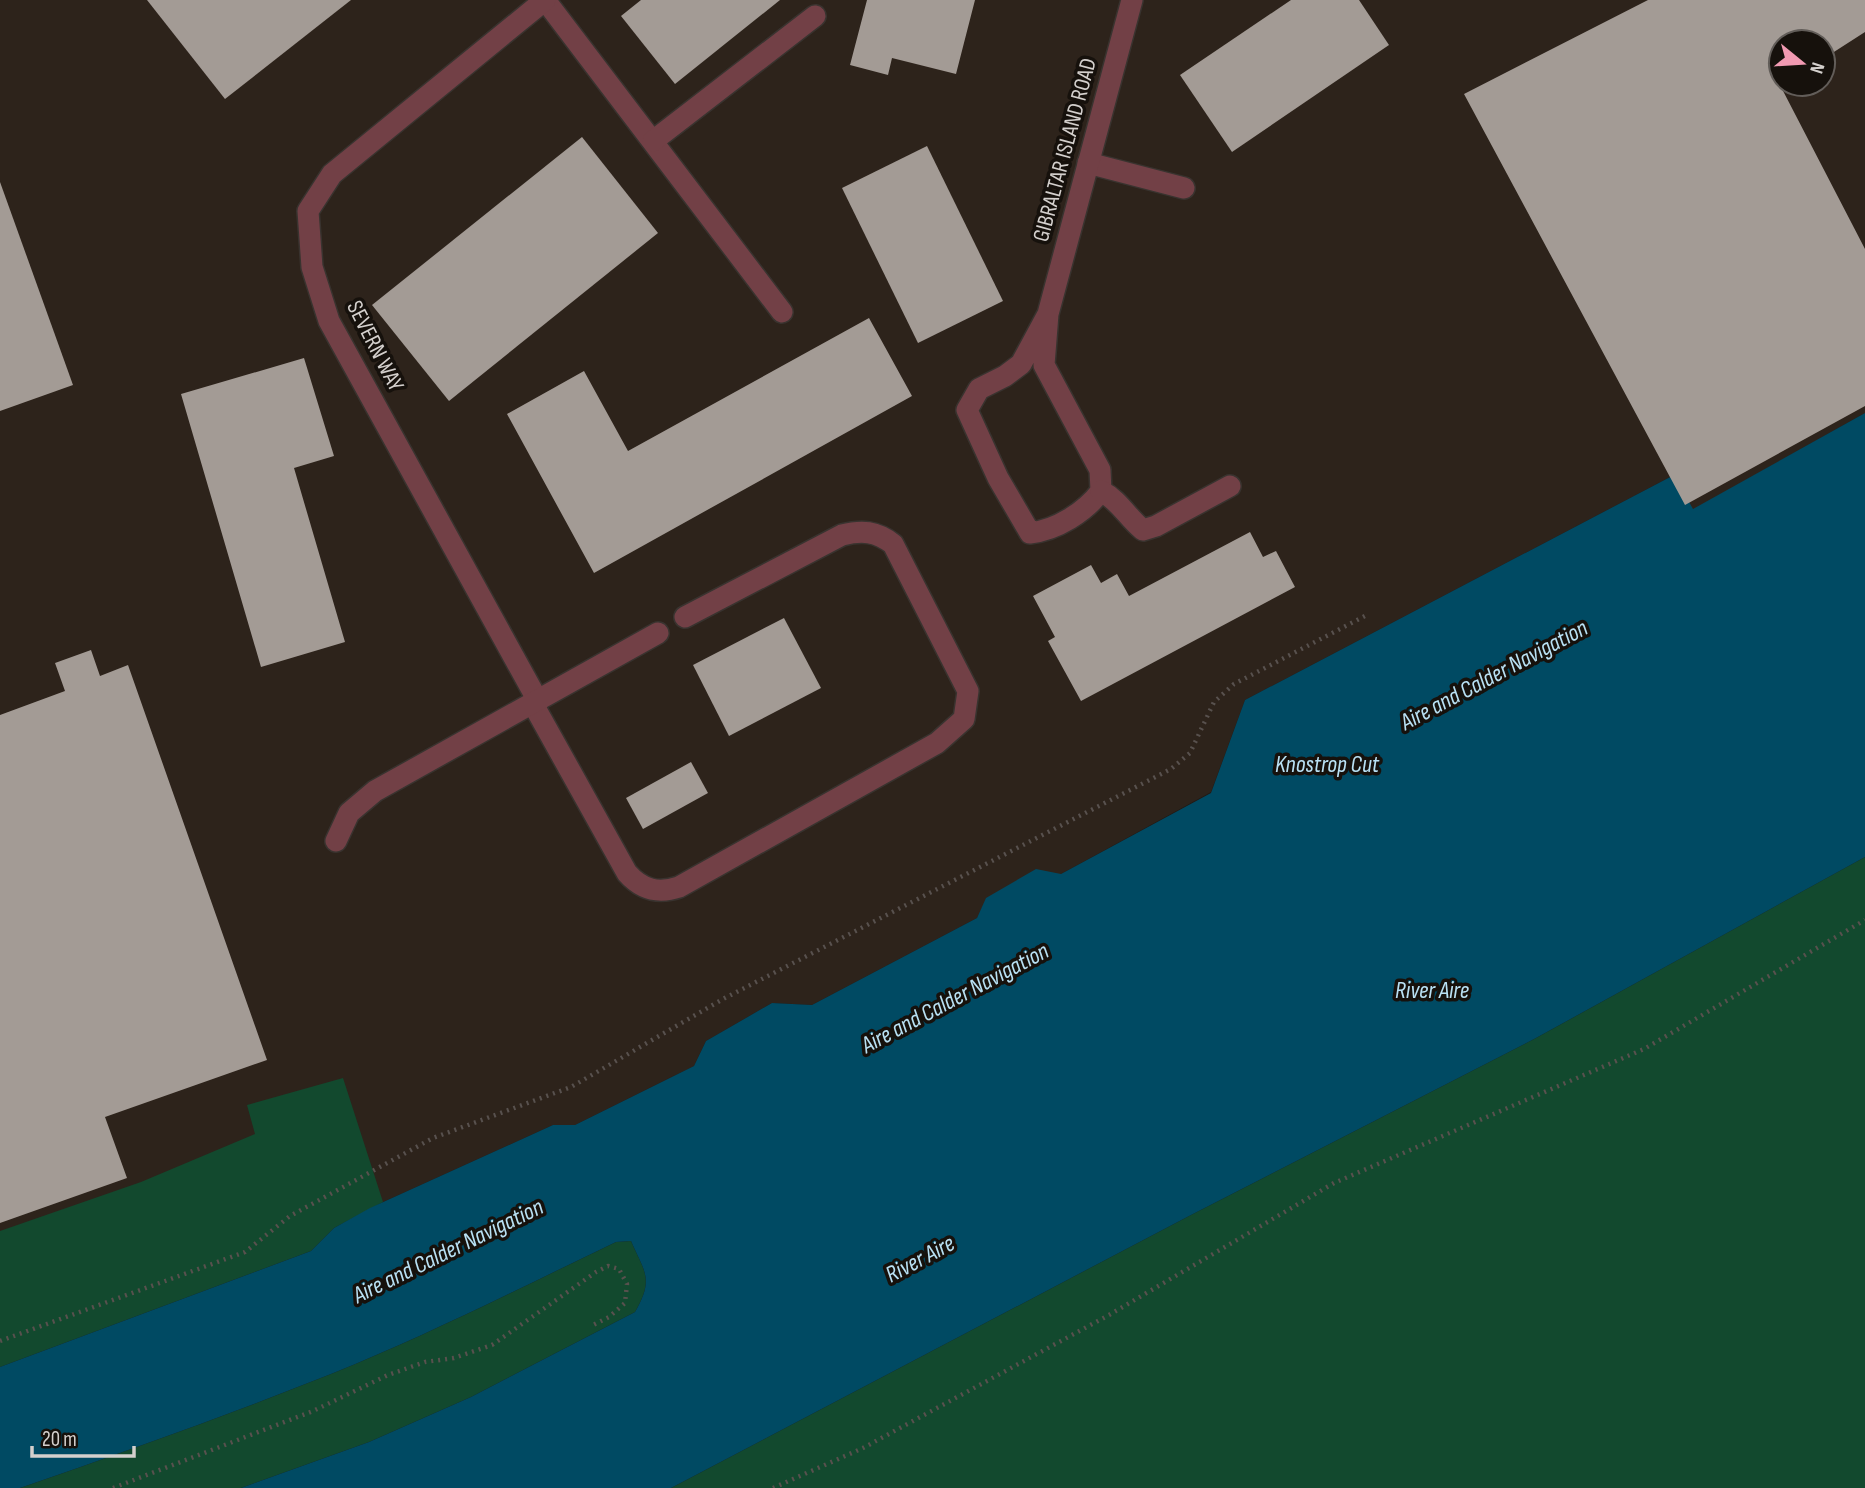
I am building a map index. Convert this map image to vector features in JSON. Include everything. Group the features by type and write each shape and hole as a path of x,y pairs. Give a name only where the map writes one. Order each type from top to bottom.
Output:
{"street":[{"path":"545,0 782,312"},
{"name":"SEVERN WAY","path":"545,0 331,174 308,211 312,267 329,321 628,873 642,886 660,892 679,887 937,743 964,719 968,691 893,544 883,536 872,532 842,535 685,617"},
{"name":"GIBRALTAR ISLAND ROAD","path":"1048,314 1132,0"},
{"path":"653,141 815,16"},
{"path":"1088,163 1184,188"},
{"path":"1048,314 1044,365 1100,470 1101,491 1091,505 1047,531 1030,533 998,478 967,410 979,389 1005,376 1021,364 1048,314"},
{"path":"1101,491 1114,498 1131,520 1143,530 1156,526 1230,486"},
{"path":"336,841 349,813 375,791 658,633"}],"path":[{"path":"0,1341 245,1252 290,1216 433,1138 571,1087 723,999 1171,769 1190,752 1214,702 1234,684 1365,616"},
{"path":"773,1488 863,1448 1109,1315 1334,1183 1644,1048 1865,920"},
{"path":"113,1488 313,1411 388,1375 492,1345 596,1272 608,1266 619,1269 627,1284 625,1303 609,1317 591,1326"}],"shaded area":[{"path":"0,0 1865,0 1865,413 1693,510 1674,475 1245,700 1211,792 1061,874 987,898 977,918 812,1005 772,1003 706,1041 694,1066 575,1125 553,1125 370,1208 0,1367"}],"green space":[{"path":"1865,857 1865,1488 671,1488 1191,1215 1536,1038"},
{"path":"343,1078 383,1202 334,1228 311,1251 0,1367 0,1231 141,1182 255,1134 247,1105"},
{"path":"631,1241 646,1283 635,1312 471,1397 369,1442 241,1488 20,1488 331,1374 439,1327 616,1242"}],"water":[{"path":"1865,413 1865,857 1536,1038 1191,1215 671,1488 241,1488 369,1442 471,1397 635,1312 646,1283 631,1241 616,1242 475,1310 331,1374 20,1488 0,1488 0,1367 311,1251 334,1228 370,1208 553,1125 575,1125 694,1066 706,1041 772,1003 812,1005 977,918 986,898 1036,869 1061,874 1211,793 1245,700 1674,475 1693,509"}],"building":[{"path":"147,0 351,0 225,99"},
{"path":"641,0 780,0 675,84 621,16"},
{"path":"867,0 975,0 956,74 892,58 888,75 850,65"},
{"path":"1291,0 1359,0 1389,45 1232,152 1180,75"},
{"path":"1648,0 1865,0 1865,32 1837,50 1837,28 1767,28 1767,98 1787,98 1865,249 1865,406 1685,505 1464,94"},
{"path":"582,137 658,233 449,401 372,305"},
{"path":"927,146 1003,301 918,343 842,188"},
{"path":"0,182 73,385 0,411"},
{"path":"869,318 912,396 594,573 507,414 584,371 628,451"},
{"path":"304,358 334,456 294,468 345,642 261,667 181,394"},
{"path":"1250,532 1263,557 1276,551 1295,587 1081,701 1048,641 1055,637 1033,596 1091,565 1101,583 1117,574 1129,596"},
{"path":"784,618 821,688 729,736 693,665"},
{"path":"91,650 100,676 128,665 267,1060 105,1117 127,1178 0,1223 0,715 65,691 55,663"},
{"path":"691,762 708,793 643,829 626,798"}],"water label":[{"name":"Aire and Calder Navigation","path":"1494,675"},
{"name":"Knostrop Cut","path":"1327,764"},
{"name":"River Aire","path":"1432,990"},
{"name":"Aire and Calder Navigation","path":"955,998"},
{"name":"Aire and Calder Navigation","path":"448,1251"},
{"name":"River Aire","path":"920,1259"}]}
